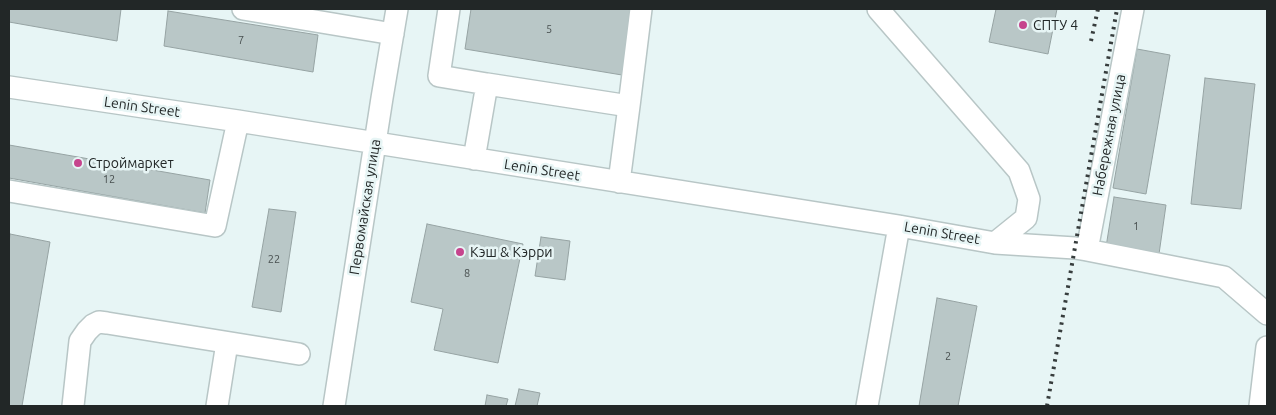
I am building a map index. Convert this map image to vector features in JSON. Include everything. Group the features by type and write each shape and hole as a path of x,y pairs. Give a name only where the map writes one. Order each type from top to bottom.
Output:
{"street":[{"path":"251,9 393,34"},
{"name":"Первомайская улица","path":"334,406 397,9"},
{"path":"449,9 439,76 629,106"},
{"path":"619,182 641,9"},
{"path":"878,9 1019,172 1029,199 1026,218 994,243"},
{"name":"Набережная улица","path":"1081,249 1132,9"},
{"path":"474,159 487,84"},
{"name":"Lenin Street","path":"9,87 899,226 994,243 1081,249 1224,277 1267,314"},
{"path":"9,191 215,226 238,122"},
{"path":"867,406 899,226"},
{"path":"73,406 80,341 87,331 99,322 300,354"},
{"path":"216,406 227,342"},
{"path":"1260,406 1267,347"}],"building":[{"path":"9,9 121,9 117,41 9,22"},
{"path":"471,9 633,9 622,75 465,49"},
{"name":"СПТУ 4","path":"996,9 1057,9 1048,54 989,42"},
{"path":"168,11 318,35 313,72 164,46"},
{"path":"1137,49 1170,55 1146,194 1113,188"},
{"path":"1205,78 1255,84 1241,209 1191,204"},
{"path":"9,145 210,180 205,213 9,178"},
{"path":"1114,197 1166,205 1159,254 1106,247"},
{"path":"269,209 296,212 281,312 252,307"},
{"path":"427,224 523,244 498,363 434,350 443,309 411,302"},
{"path":"10,234 50,242 22,406 9,406"},
{"path":"541,237 570,241 565,280 535,276"},
{"path":"937,298 977,306 958,406 919,406"},
{"path":"519,389 540,393 537,406 515,406"},
{"path":"487,395 508,399 506,406 485,406"}],"railway":[{"path":"1091,41 1098,9"},
{"path":"1047,406 1117,9"}],"place":[{"name":"СПТУ 4","path":"1023,25"},
{"name":"Строймаркет","path":"78,163"},
{"name":"Кэш & Кэрри","path":"460,252"}]}
